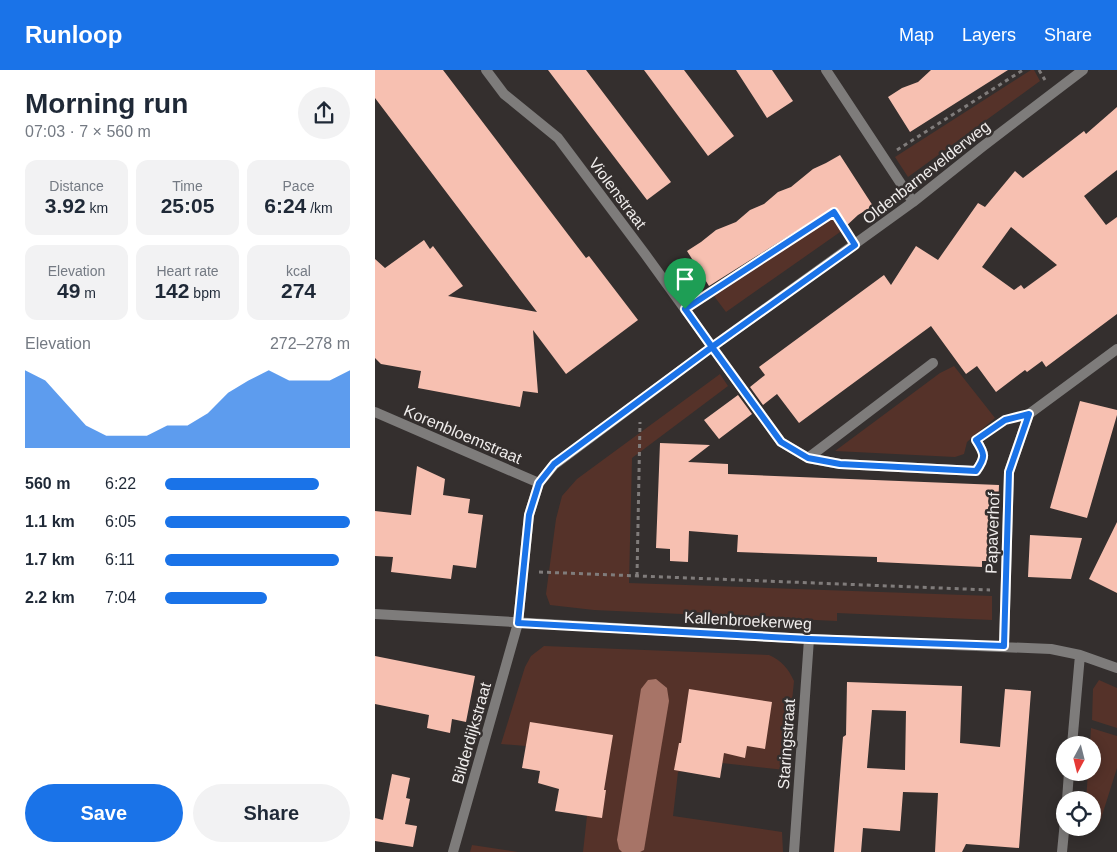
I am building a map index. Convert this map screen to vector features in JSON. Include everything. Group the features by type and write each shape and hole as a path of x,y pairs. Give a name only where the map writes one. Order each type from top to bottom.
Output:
{"street":[{"name":"Violenstraat","path":"486,70 504,94 558,138 712,347"},
{"path":"826,70 913,202"},
{"name":"Oldenbarnevelderweg","path":"518,623 529,515 539,483 554,464 913,202 1083,70"},
{"path":"712,347 781,442 808,458 840,464 976,471 983,461 983,451 976,440"},
{"path":"1029,414 1117,349"},
{"path":"808,458 933,363"},
{"name":"Korenbloemstraat","path":"375,412 539,483"},
{"name":"Papaverhof","path":"1004,646 1009,472 1029,414"},
{"name":"Kallenbroekerweg","path":"375,614 809,639 1004,646 1080,654 1117,668"},
{"name":"Bilderdijkstraat","path":"453,852 518,623"},
{"name":"Staringstraat","path":"795,852 809,639"},
{"path":"1073,736 1080,654"},
{"path":"1062,852 1064,836"}],"path":[{"path":"884,158 1023,70"},
{"path":"685,309 834,212 855,245"},
{"path":"637,576 640,400"},
{"path":"976,440 1005,420 1029,414"},
{"path":"523,572 1005,590"}],"shaded area":[{"path":"1031,70 1034,70 1040,81 908,177 895,157"},
{"path":"835,216 843,230 726,312 714,296"},
{"path":"954,366 995,418 967,442 964,454 955,457 835,451 940,373"},
{"path":"720,374 728,386 632,458 629,583 992,596 992,620 837,613 837,621 594,610 550,605 546,594 556,519 562,496 577,479"},
{"path":"544,646 769,655 781,662 794,681 785,770 722,763 678,772 673,816 782,832 783,852 583,852 587,816 526,746 501,744 525,667 531,656"},
{"path":"656,679 667,688 669,701 644,850 640,852 622,852 619,849 617,840 641,689 648,680"},
{"path":"1099,680 1117,688 1117,728 1092,720 1093,689"},
{"path":"1091,728 1117,736 1117,768 1101,819 1101,791 1087,791 1087,781 1101,781 1101,736 1091,736"},
{"path":"472,845 518,852 470,852"}],"building":[{"path":"375,70 443,70 586,258 589,256 638,320 566,374 533,330 538,393 523,391 520,407 418,388 421,371 381,364 375,358 375,259 385,268 424,240 430,249 433,246 463,286 448,296 537,312 375,98"},
{"path":"548,70 586,70 671,182 647,200"},
{"path":"644,70 684,70 734,136 708,156"},
{"path":"736,70 772,70 793,101 767,118"},
{"path":"931,70 1008,70 910,132 888,97 902,88 918,82"},
{"path":"1117,107 1117,170 1084,196 1106,225 1117,217 1117,314 1046,367 1042,361 1027,372 1025,370 996,392 977,366 966,374 931,326 799,423 777,394 763,405 750,387 765,375 759,367 884,275 891,285 916,246 938,260 978,203 985,207 1015,171 1023,178 1084,131 1086,134","holes":["1011,227 1057,265 1024,289 1021,285 1014,290 982,267"]},
{"path":"840,155 873,206 858,215 845,227 833,208 709,286 687,251 716,230 736,222 750,210 764,204 778,192 791,187 813,169"},
{"path":"738,395 752,414 719,439 704,420"},
{"path":"1080,401 1117,410 1087,518 1050,508"},
{"path":"660,443 710,445 688,462 728,464 728,474 999,485 998,513 989,513 987,561 982,561 982,567 877,562 877,557 737,552 738,535 689,531 688,562 670,561 670,549 656,548"},
{"path":"417,466 445,479 443,495 470,499 468,513 483,515 476,568 453,565 451,579 391,572 393,557 375,556 375,511 411,515"},
{"path":"1117,522 1117,593 1089,579"},
{"path":"1030,535 1082,538 1071,579 1028,577"},
{"path":"375,656 475,676 466,722 452,719 450,733 427,728 429,715 375,704"},
{"path":"847,682 962,686 960,743 1000,747 1005,689 1031,691 1019,848 966,844 962,852 935,852 938,793 903,792 900,831 863,828 861,852 834,852 843,737 846,735","holes":["872,710 906,711 905,770 867,768"]},
{"path":"689,689 772,702 765,749 747,746 745,758 724,753 720,778 674,770 679,743 681,743"},
{"path":"530,722 613,735 604,790 606,790 602,818 555,811 559,789 538,783 540,771 522,768"},
{"path":"392,774 410,778 406,798 410,799 405,824 417,826 413,847 375,841 375,818 383,820"}],"route":[{"path":"685,309 712,347 554,464 539,483 529,515 518,623 809,639 1004,646 1009,472 1029,414 1005,420 976,440 983,451 983,461 976,471 840,464 808,458 781,442 712,347 855,245 834,212 685,309"}]}
